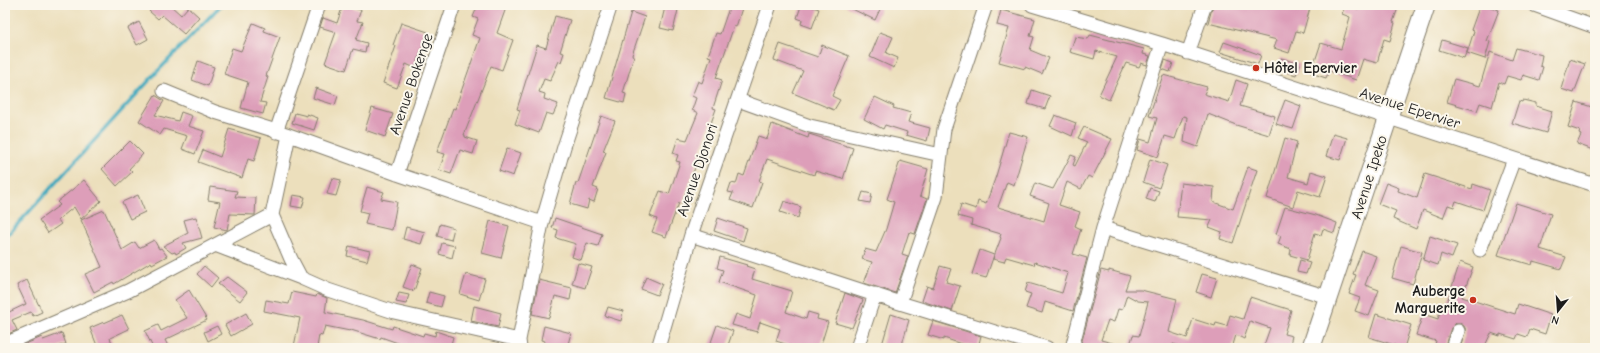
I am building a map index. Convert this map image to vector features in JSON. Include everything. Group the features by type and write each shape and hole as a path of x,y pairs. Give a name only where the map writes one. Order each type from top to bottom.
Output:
{"street":[{"path":"276,132 319,5"},
{"name":"Avenue Bokenge","path":"397,174 454,5"},
{"path":"215,245 328,290 394,312 520,344 542,223 564,147 611,5"},
{"name":"Avenue Djonori","path":"658,348 691,235 770,5"},
{"path":"900,303 936,197 944,129 986,5"},
{"name":"Avenue Epervier","path":"1032,5 1162,44 1595,186"},
{"path":"1188,53 1205,5"},
{"name":"Avenue Ipeko","path":"1311,348 1426,5"},
{"path":"1534,5 1595,27"},
{"path":"1072,348 1103,228 1162,44"},
{"path":"164,91 215,112 289,135 397,174 542,223"},
{"path":"738,100 810,126 941,155"},
{"path":"289,135 272,214 291,259 301,278"},
{"path":"1480,250 1514,159"},
{"path":"5,344 128,291 272,214"},
{"path":"1103,228 1328,297"},
{"path":"691,235 900,303 1047,348"},
{"path":"857,348 875,294"},
{"path":"1452,348 1458,331"}],"building":[{"path":"150,5 170,5 181,15 188,7 199,17 184,34 162,15 158,19 149,11 153,7"},
{"path":"343,5 361,10 357,21 363,22 356,40 367,43 365,52 353,49 346,70 325,63 336,32 320,27 323,18 337,23"},
{"path":"478,5 507,5 497,33 513,40 502,70 491,66 464,135 465,137 477,141 473,154 460,150 451,174 439,170 445,154 437,152 453,108 455,109 480,38 472,35 478,19 473,17"},
{"path":"730,5 743,5 716,78 722,80 713,108 716,109 682,204 679,203 666,237 652,232 657,219 650,216 660,191 669,194 680,162 676,161 678,155 673,153 678,138 687,140 698,113 692,110 696,98 692,96 698,81 702,83 711,57 708,56 716,33 720,34"},
{"path":"807,5 819,9 812,28 801,24 802,20 797,18 801,6 806,7"},
{"path":"844,5 882,5 875,20"},
{"path":"1213,5 1302,5 1310,8 1303,33 1296,31 1289,53 1274,48 1277,40 1208,23"},
{"path":"1345,5 1358,9 1359,5 1399,5 1393,22 1395,23 1390,41 1384,39 1377,63 1363,59 1356,80 1329,71 1326,78 1311,73 1321,43 1341,49 1350,17 1342,14"},
{"path":"1480,5 1485,5 1499,10 1487,41 1490,42 1485,59 1467,53 1474,31 1471,30"},
{"path":"665,7 678,10 673,31 660,28"},
{"path":"1001,10 1035,19 1030,36 1034,37 1030,50 1049,58 1042,74 1025,67 1025,69 999,62 1009,28 997,25"},
{"path":"631,12 645,17 632,55 634,56 623,93 626,94 624,103 606,98"},
{"path":"555,16 570,20 560,52 564,53 561,62 559,61 550,81 544,79 539,92 545,94 544,99 558,104 553,115 546,113 539,133 515,124 520,110 517,109 537,45 546,48"},
{"path":"139,22 148,39 137,45 128,28"},
{"path":"253,23 265,28 264,31 280,37 266,76 268,77 260,102 266,103 263,114 241,108 248,82 224,74 232,48 241,51"},
{"path":"401,23 428,32 415,68 406,64 397,88 383,83 396,46 393,45"},
{"path":"880,32 893,37 886,53 898,58 894,68 870,57"},
{"path":"1090,35 1144,49 1143,54 1150,56 1147,65 1141,63 1139,67 1126,63 1109,100 1099,95 1117,57 1096,51 1094,59 1070,52 1075,37 1088,39"},
{"path":"1442,40 1468,48 1464,58 1439,50"},
{"path":"1224,42 1261,55 1258,64 1220,52"},
{"path":"780,44 818,57 822,45 849,56 832,96 840,100 834,110 793,93 803,71 774,60"},
{"path":"1516,48 1542,55 1540,66 1543,67 1539,80 1523,75 1521,80 1507,76 1504,84 1499,82 1492,107 1480,103 1477,111 1447,102 1454,79 1480,86 1490,52 1512,60"},
{"path":"1281,58 1300,64 1296,75 1277,69"},
{"path":"1570,59 1585,64 1574,93 1561,89"},
{"path":"1165,60 1173,63 1170,72 1162,69"},
{"path":"198,61 214,67 208,86 192,80"},
{"path":"1163,75 1207,87 1204,94 1229,102 1236,80 1247,84 1240,106 1275,116 1269,135 1236,125 1208,114 1198,147 1184,142 1187,117 1183,116 1175,139 1165,136 1158,157 1137,150 1140,139 1150,142 1157,118 1149,116"},
{"path":"316,88 338,96 335,105 313,98"},
{"path":"1032,90 1050,96 1045,109 1028,104"},
{"path":"155,95 164,101 155,115 178,121 181,112 192,116 188,126 204,131 195,154 182,149 187,136 164,129 160,135 139,121"},
{"path":"875,97 894,106 893,108 911,113 908,122 930,128 927,141 906,135 907,132 885,125 883,129 864,119"},
{"path":"1285,100 1301,106 1293,129 1276,124"},
{"path":"1523,100 1536,103 1536,106 1552,111 1546,133 1512,123 1519,101 1522,102"},
{"path":"1576,102 1595,108 1595,144 1593,150 1577,144 1581,135 1579,134 1580,131 1568,127"},
{"path":"372,108 393,114 385,137 365,130"},
{"path":"295,113 307,116 307,114 318,118 314,130 292,123"},
{"path":"1055,115 1076,123 1072,136 1050,126"},
{"path":"601,116 615,121 603,151 606,152 593,187 598,189 594,202 589,200 587,209 570,204 576,183 578,183"},
{"path":"772,124 808,138 809,134 853,148 843,179 815,171 814,175 767,159 759,181 762,182 753,208 730,200 733,193 728,192 731,183 736,184 739,174 744,176 758,136 767,139"},
{"path":"1084,127 1112,139 1092,178 1088,176 1081,189 1067,182 1059,205 1080,212 1075,226 1081,229 1073,254 1087,258 1073,311 1045,302 1042,313 1026,308 1031,294 1025,292 1028,283 1062,293 1068,273 1035,262 1034,265 1006,257 1004,262 993,259 1001,238 1001,234 971,225 972,220 958,216 961,204 976,209 978,201 986,204 1009,132 1028,137 1014,185 1007,182 998,207 1044,221 1049,203 1030,196 1035,183 1053,189 1071,155 1076,157 1073,165 1075,166 1087,142 1078,138"},
{"path":"229,129 261,138 254,161 248,159 242,178 198,162 203,150 220,157"},
{"path":"1333,134 1347,138 1340,160 1326,156"},
{"path":"1285,138 1297,142 1288,177 1308,183 1311,171 1327,176 1320,197 1298,190 1293,207 1267,198"},
{"path":"130,141 143,154 129,169 132,172 117,186 102,169"},
{"path":"507,148 521,153 513,176 499,171"},
{"path":"1150,159 1167,165 1159,188 1143,182"},
{"path":"900,161 928,169 920,196 927,199 915,234 909,232 902,254 908,256 895,293 864,283 872,262 862,259 865,249 876,252 886,229 894,202 887,199"},
{"path":"1248,167 1257,170 1233,243 1220,239 1222,232 1209,227 1212,220 1177,217 1181,183 1214,187 1213,202 1233,209"},
{"path":"1425,174 1472,189 1473,184 1490,190 1483,210 1456,201 1454,207 1448,205 1443,218 1423,210 1416,229 1393,219 1396,211 1378,204 1386,183 1399,188 1398,191 1417,198"},
{"path":"332,178 341,180 336,196 327,194"},
{"path":"84,180 101,201 81,219 74,207 58,220 61,224 48,233 39,220 60,205 57,202"},
{"path":"210,187 237,191 235,197 256,198 255,215 230,214 227,230 214,227 220,202 208,200"},
{"path":"367,187 384,192 381,199 397,202 392,230 365,224 368,213 360,211"},
{"path":"1150,188 1159,191 1155,202 1146,199"},
{"path":"863,192 872,194 870,203 860,201"},
{"path":"138,195 145,212 130,219 122,202"},
{"path":"293,195 305,197 302,208 291,206"},
{"path":"784,201 801,207 798,218 780,212"},
{"path":"1516,203 1551,214 1540,249 1566,257 1561,269 1533,261 1532,265 1498,255"},
{"path":"1285,207 1316,215 1337,223 1334,233 1323,229 1321,235 1315,233 1307,260 1290,255 1291,249 1278,244 1281,236 1276,234"},
{"path":"104,210 122,250 135,242 139,248 154,240 159,249 161,248 167,256 152,264 151,262 114,284 113,282 94,292 85,274 102,267 81,220"},
{"path":"196,217 202,238 183,243 186,248 176,254 175,252 172,253 163,246 188,233 184,220"},
{"path":"555,218 602,234 598,246 587,243 581,260 572,257 576,244 556,238 558,230 552,228"},
{"path":"718,218 747,228 743,241 714,231"},
{"path":"490,221 509,226 501,258 482,253"},
{"path":"440,224 454,228 451,240 437,236"},
{"path":"406,227 425,232 421,244 403,239"},
{"path":"1430,236 1457,245 1452,258 1441,254 1438,265 1423,260"},
{"path":"442,243 455,246 452,258 439,254"},
{"path":"349,246 370,251 367,261 347,256"},
{"path":"1401,246 1422,252 1413,284 1392,278"},
{"path":"980,250 994,255 986,278 972,274"},
{"path":"1362,251 1376,256 1365,285 1379,290 1369,316 1355,311 1360,298 1349,294 1356,275 1353,274"},
{"path":"720,257 755,269 752,279 792,291 786,312 806,319 808,312 818,315 817,319 828,322 820,348 798,348 776,341 780,329 760,322 757,332 732,325 736,314 750,319 757,295 719,282 723,270 717,268"},
{"path":"1300,260 1310,263 1306,274 1297,272"},
{"path":"1460,262 1473,267 1462,297 1515,314 1518,304 1551,315 1545,334 1530,329 1527,337 1518,334 1516,339 1491,333 1484,348 1460,348 1466,330 1460,323 1456,323 1451,328 1444,348 1434,348 1436,341 1416,335 1423,314 1438,319 1442,303 1446,305"},
{"path":"578,263 592,267 585,288 572,284"},
{"path":"412,264 422,268 414,291 403,287"},
{"path":"204,266 218,278 211,287 197,274"},
{"path":"940,266 951,269 946,282 960,286 952,311 922,301 927,286 933,288"},
{"path":"1101,270 1109,272 1109,270 1130,276 1125,290 1141,290 1177,299 1169,332 1187,338 1193,319 1215,326 1216,323 1227,326 1230,315 1243,319 1250,297 1291,310 1284,334 1292,336 1289,348 1263,348 1270,328 1250,321 1244,339 1236,335 1232,348 1186,348 1173,344 1172,348 1129,348 1133,335 1139,336 1148,302 1138,301 1127,295 1122,310 1118,309 1114,322 1108,320 1101,340 1120,345 1120,348 1080,348"},
{"path":"466,274 485,279 479,300 460,294"},
{"path":"1202,274 1217,278 1211,297 1196,292"},
{"path":"227,277 247,292 240,301 218,284"},
{"path":"646,277 662,284 657,295 641,289"},
{"path":"27,280 42,312 33,316 31,312 12,320 17,330 6,335 5,303 9,312 26,304 17,285"},
{"path":"539,280 572,288 570,300 555,296 549,318 532,314"},
{"path":"189,290 207,320 165,340 169,348 153,348 145,331 158,325 161,331 187,318 175,300"},
{"path":"292,292 316,297 317,294 327,298 325,312 363,320 392,329 393,326 423,336 424,333 435,336 436,331 453,337 450,348 412,348 381,337 380,339 351,330 325,326 322,336 319,335 317,348 294,346 300,318 264,311 266,300 289,304"},
{"path":"429,292 444,296 441,307 426,303"},
{"path":"399,293 409,295 406,304 396,302"},
{"path":"845,293 863,300 852,328 835,323"},
{"path":"474,306 501,313 498,327 471,321"},
{"path":"608,307 623,311 621,321 605,316"},
{"path":"246,313 252,324 231,336 225,325"},
{"path":"891,314 909,320 901,348 881,348"},
{"path":"1376,314 1411,325 1404,348 1369,337"},
{"path":"122,315 129,329 110,338 114,348 98,348 90,328"},
{"path":"933,321 981,336 978,347 968,344 967,346 944,338 944,340 928,335"},
{"path":"717,325 733,331 727,348 709,348"},
{"path":"217,326 221,334 208,341 204,332"},
{"path":"544,326 571,333 567,348 543,348 545,341 541,340"},
{"path":"62,333 66,344 54,348 16,348 42,337 43,340"}],"waterway":[{"path":"5,238 156,73 221,5"}],"place":[{"name":"Hôtel Epervier","path":"1256,68"},
{"name":"Auberge Marguerite","path":"1473,300"}]}
